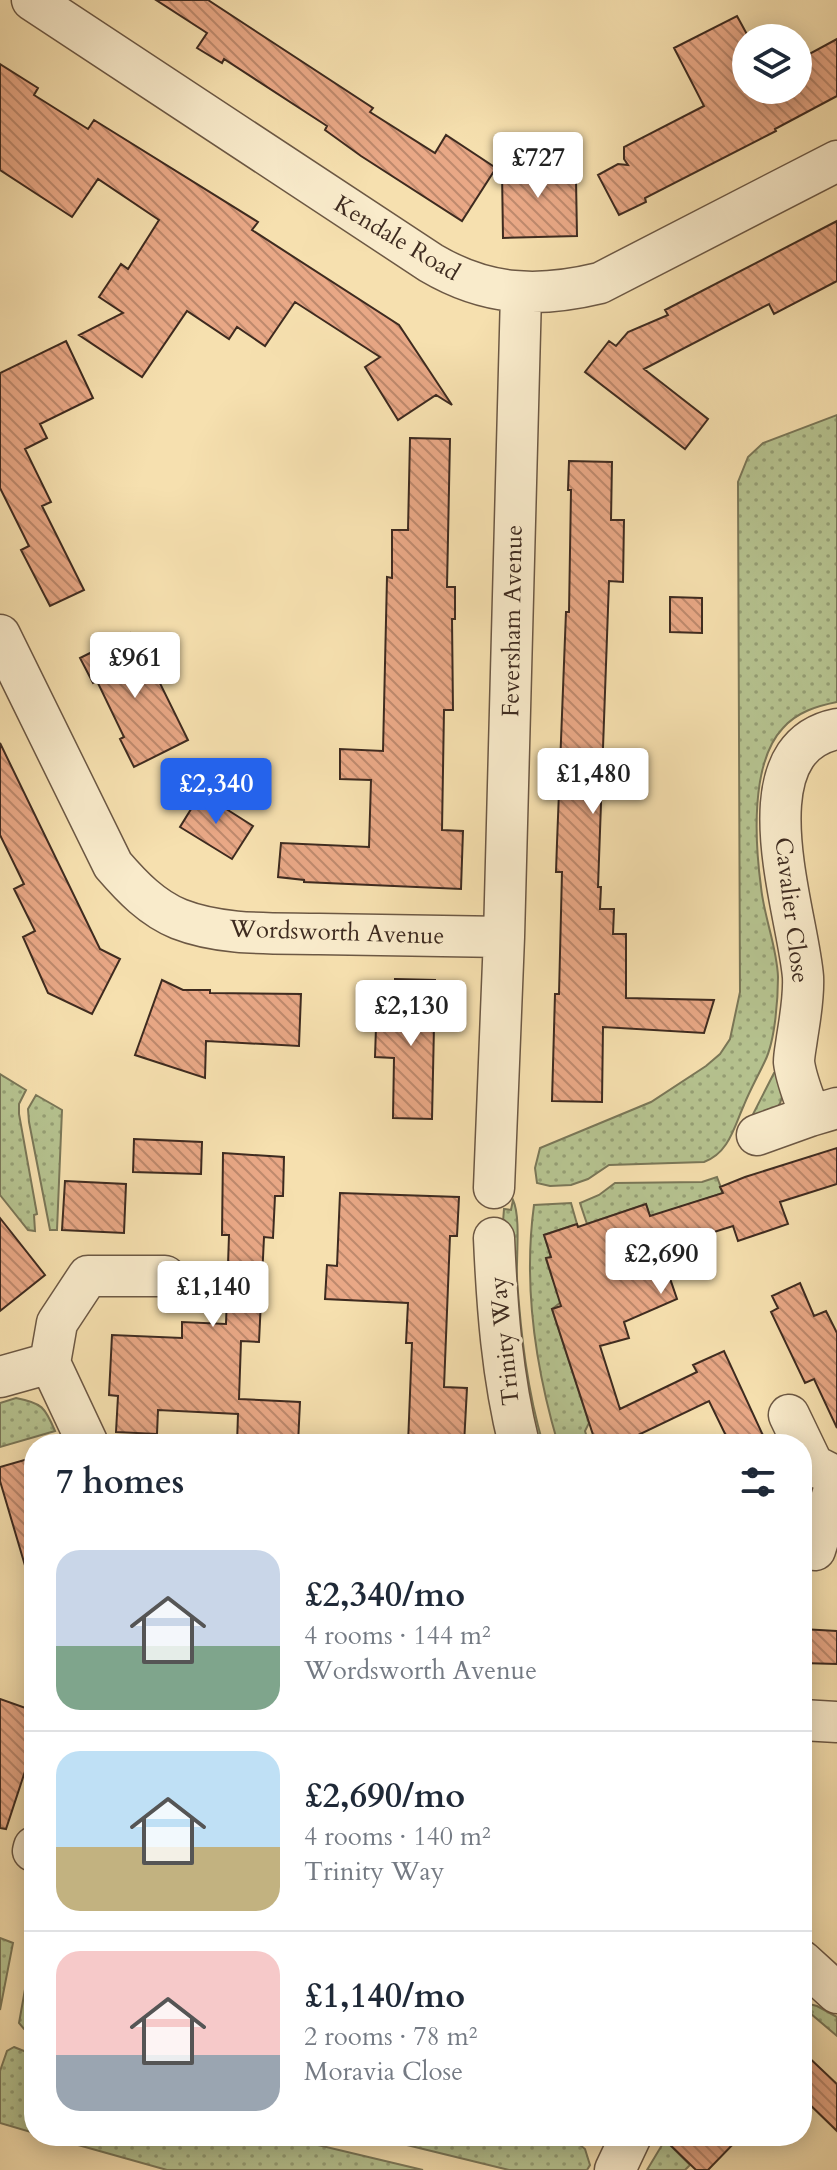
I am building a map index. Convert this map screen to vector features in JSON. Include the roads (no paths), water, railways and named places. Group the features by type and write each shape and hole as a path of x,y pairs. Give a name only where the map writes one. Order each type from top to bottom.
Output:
{"street":[{"name":"Kendale Road","path":"32,0 431,263 465,281 521,294 576,289 600,283 837,161"},
{"name":"Feversham Avenue","path":"494,1188 504,937 521,294"},
{"name":"Wordsworth Avenue","path":"0,635 113,865 136,891 157,907 201,926 257,933 504,937"},
{"name":"Cavalier Close","path":"757,1135 824,1112 794,1062 803,1000 803,977 781,851 781,818 784,785 792,759 805,742 822,732 837,729"},
{"name":"Trinity Way","path":"494,1238 498,1321 517,1434"},
{"path":"83,1434 50,1363 57,1323 88,1276 165,1276"},
{"path":"0,1377 50,1363"},
{"path":"789,1415 798,1434"},
{"path":"812,1463 837,1478 815,1550"},
{"path":"812,1721 837,1722"},
{"path":"812,1970 837,1993"}]}
